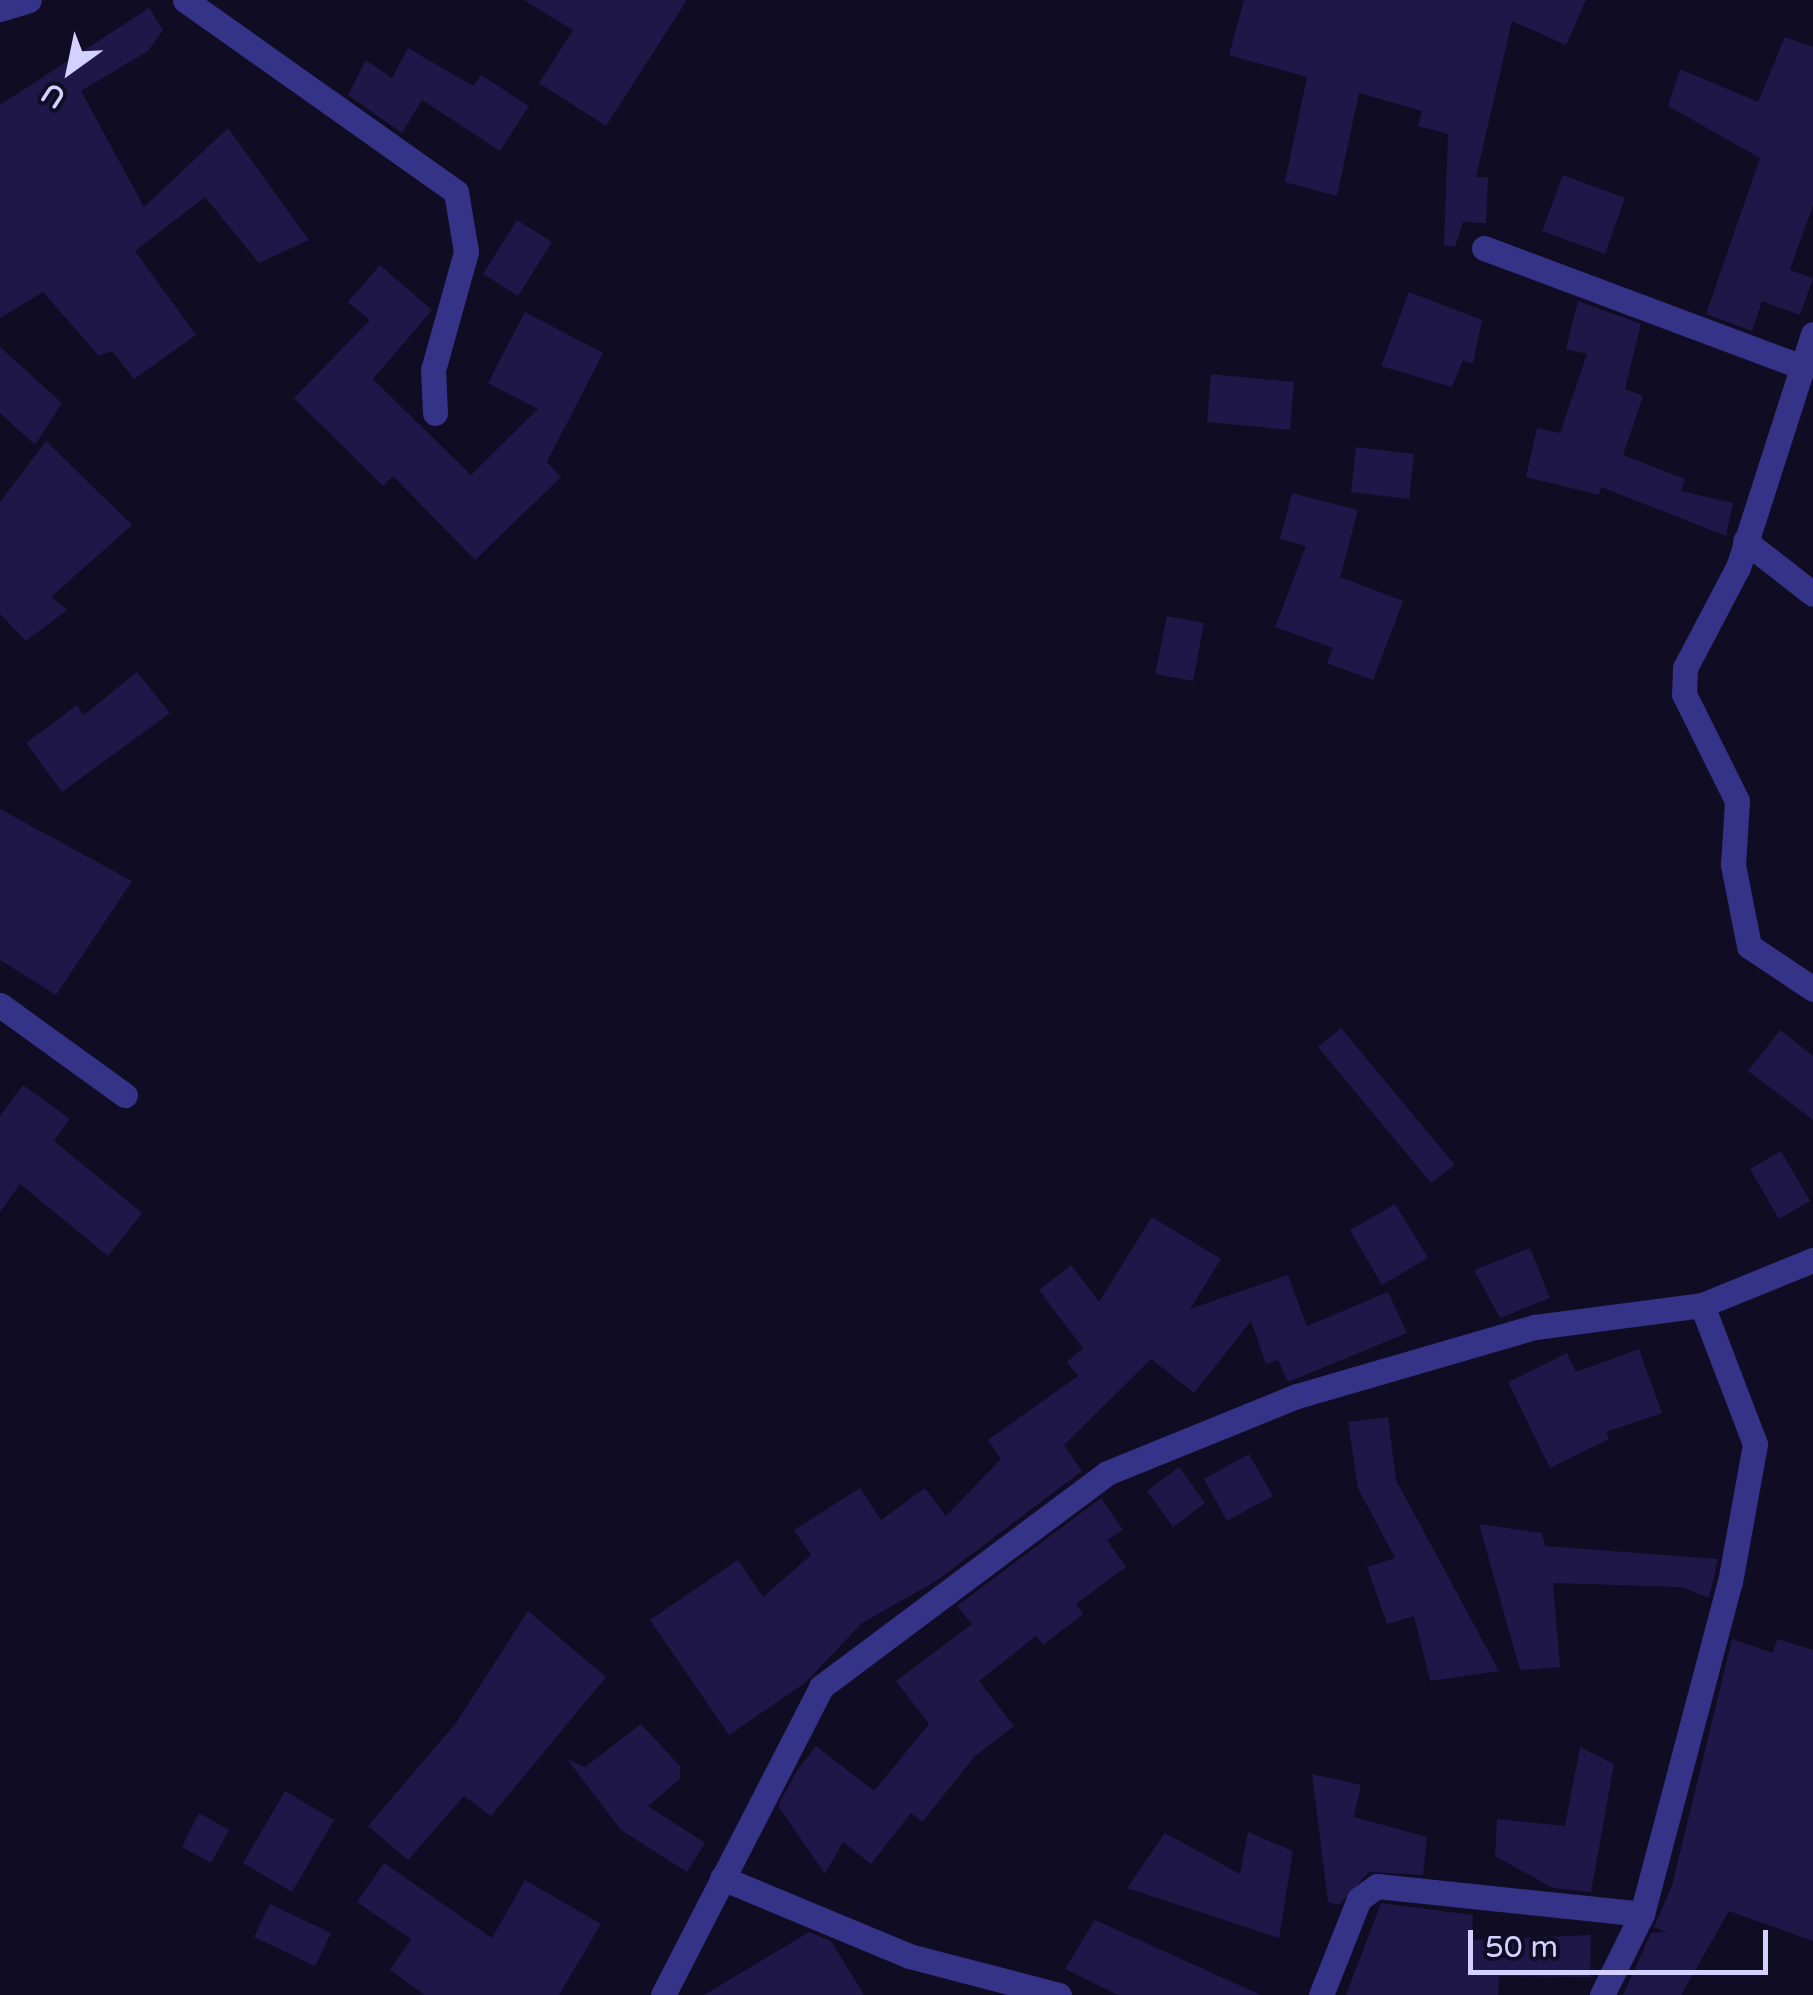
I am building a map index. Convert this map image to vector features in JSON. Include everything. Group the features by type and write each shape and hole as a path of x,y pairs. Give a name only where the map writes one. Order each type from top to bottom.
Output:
{"street":[{"path":"0,9 29,0"},
{"path":"184,0 456,192 466,252 433,370 435,413"},
{"path":"1484,248 1802,368"},
{"path":"1813,334 1745,541 1685,668 1684,694 1737,800 1733,866 1750,946 1813,989"},
{"path":"1745,541 1813,594"},
{"path":"0,1005 125,1095"},
{"path":"663,1995 821,1687 1107,1473 1298,1396 1534,1327 1702,1305 1813,1260"},
{"path":"1602,1995 1642,1914 1730,1582 1755,1444 1702,1305"},
{"path":"722,1878 908,1956 1060,1995"},
{"path":"1321,1995 1359,1899 1377,1886 1642,1914"}],"building":[{"path":"524,0 687,0 606,126 539,83 573,30"},
{"path":"1244,0 1586,0 1566,45 1512,21 1476,177 1488,177 1486,223 1463,222 1455,247 1444,245 1448,134 1418,126 1422,111 1359,93 1337,196 1285,182 1307,77 1229,55"},
{"path":"149,8 163,30 148,51 81,91 144,207 228,128 309,240 259,263 205,197 135,251 196,335 134,379 112,351 99,356 43,292 0,318 0,105"},
{"path":"1785,37 1813,47 1813,205 1790,270 1813,278 1800,315 1762,301 1752,331 1706,314 1760,158 1668,106 1680,69 1758,102"},
{"path":"408,48 473,86 481,75 529,106 500,151 422,100 402,133 348,95 366,60 392,78"},
{"path":"1563,175 1625,198 1605,254 1542,231"},
{"path":"517,220 552,242 518,296 483,274"},
{"path":"380,265 432,310 373,379 471,475 538,409 488,383 525,312 603,353 547,462 561,477 475,560 393,476 383,486 294,398 370,320 348,302"},
{"path":"1409,292 1482,320 1473,364 1463,360 1452,387 1381,366"},
{"path":"1578,301 1641,324 1625,389 1643,396 1623,455 1685,479 1681,491 1733,503 1726,536 1601,487 1599,495 1526,477 1537,428 1560,433 1587,354 1566,349"},
{"path":"0,347 62,403 35,445 0,413"},
{"path":"1211,374 1294,382 1290,430 1207,422"},
{"path":"46,441 132,525 51,597 67,610 26,641 0,614 0,502"},
{"path":"1356,447 1414,454 1409,499 1351,492"},
{"path":"1292,493 1358,510 1340,577 1403,601 1373,680 1327,663 1333,648 1275,627 1306,546 1280,539"},
{"path":"1167,616 1204,623 1193,681 1155,674"},
{"path":"137,672 170,713 62,792 26,743 77,705 84,715"},
{"path":"0,809 132,881 56,995 0,960"},
{"path":"1341,1028 1455,1165 1431,1183 1318,1047"},
{"path":"1780,1030 1813,1056 1813,1120 1748,1071"},
{"path":"23,1085 70,1119 54,1141 142,1213 108,1256 20,1184 0,1212 0,1116"},
{"path":"1781,1151 1810,1201 1779,1219 1750,1169"},
{"path":"1395,1204 1428,1258 1382,1285 1350,1230"},
{"path":"1152,1217 1221,1259 1190,1309 1288,1275 1307,1326 1388,1292 1407,1333 1288,1382 1278,1360 1266,1364 1251,1321 1194,1393 1151,1359 1064,1445 1082,1471 936,1581 862,1623 805,1683 729,1735 650,1620 738,1560 763,1597 811,1555 794,1530 860,1488 881,1520 925,1488 946,1516 1001,1459 988,1440 1078,1376 1067,1362 1083,1348 1039,1290 1071,1265 1099,1302"},
{"path":"1530,1248 1550,1298 1500,1318 1474,1270"},
{"path":"1639,1349 1662,1413 1606,1432 1609,1439 1550,1468 1508,1382 1567,1353 1576,1372"},
{"path":"1388,1417 1396,1480 1499,1671 1430,1681 1414,1616 1387,1624 1367,1567 1395,1558 1358,1488 1348,1422"},
{"path":"1249,1454 1273,1496 1227,1521 1204,1479"},
{"path":"1179,1467 1205,1503 1173,1527 1147,1491"},
{"path":"1101,1498 1123,1530 1107,1540 1126,1567 1076,1604 1083,1614 1043,1645 1036,1636 979,1681 1014,1726 975,1756 922,1822 911,1813 871,1864 843,1842 825,1874 778,1806 796,1772 816,1746 874,1791 929,1724 896,1681 972,1624 957,1606"},
{"path":"1479,1524 1542,1533 1545,1546 1718,1559 1709,1598 1681,1587 1553,1583 1560,1667 1520,1670"},
{"path":"528,1611 606,1677 491,1816 464,1796 408,1860 368,1826 456,1723"},
{"path":"1732,1639 1773,1653 1777,1639 1813,1650 1813,1941 1729,1911 1681,1995 1623,1995 1651,1933 1666,1932 1654,1927 1672,1886"},
{"path":"641,1724 680,1766 680,1779 648,1806 705,1843 687,1872 621,1830 567,1759 585,1767"},
{"path":"1580,1747 1614,1764 1591,1892 1553,1888 1495,1856 1497,1819 1565,1826"},
{"path":"1312,1774 1361,1785 1354,1817 1427,1837 1423,1875 1369,1872 1339,1905 1328,1902"},
{"path":"285,1791 334,1820 292,1892 243,1863"},
{"path":"199,1813 229,1830 211,1863 182,1847"},
{"path":"1248,1832 1293,1851 1279,1938 1127,1888 1165,1833 1240,1874"},
{"path":"384,1863 492,1938 525,1880 601,1924 559,1995 425,1995 390,1970 411,1939 357,1902"},
{"path":"1381,1903 1473,1915 1472,1940 1591,1935 1590,1977 1499,1976 1498,1995 1346,1995"},
{"path":"270,1904 331,1933 315,1966 254,1937"},
{"path":"1095,1920 1261,1995 1118,1995 1065,1969"},
{"path":"809,1932 831,1941 864,1995 704,1995"}]}
